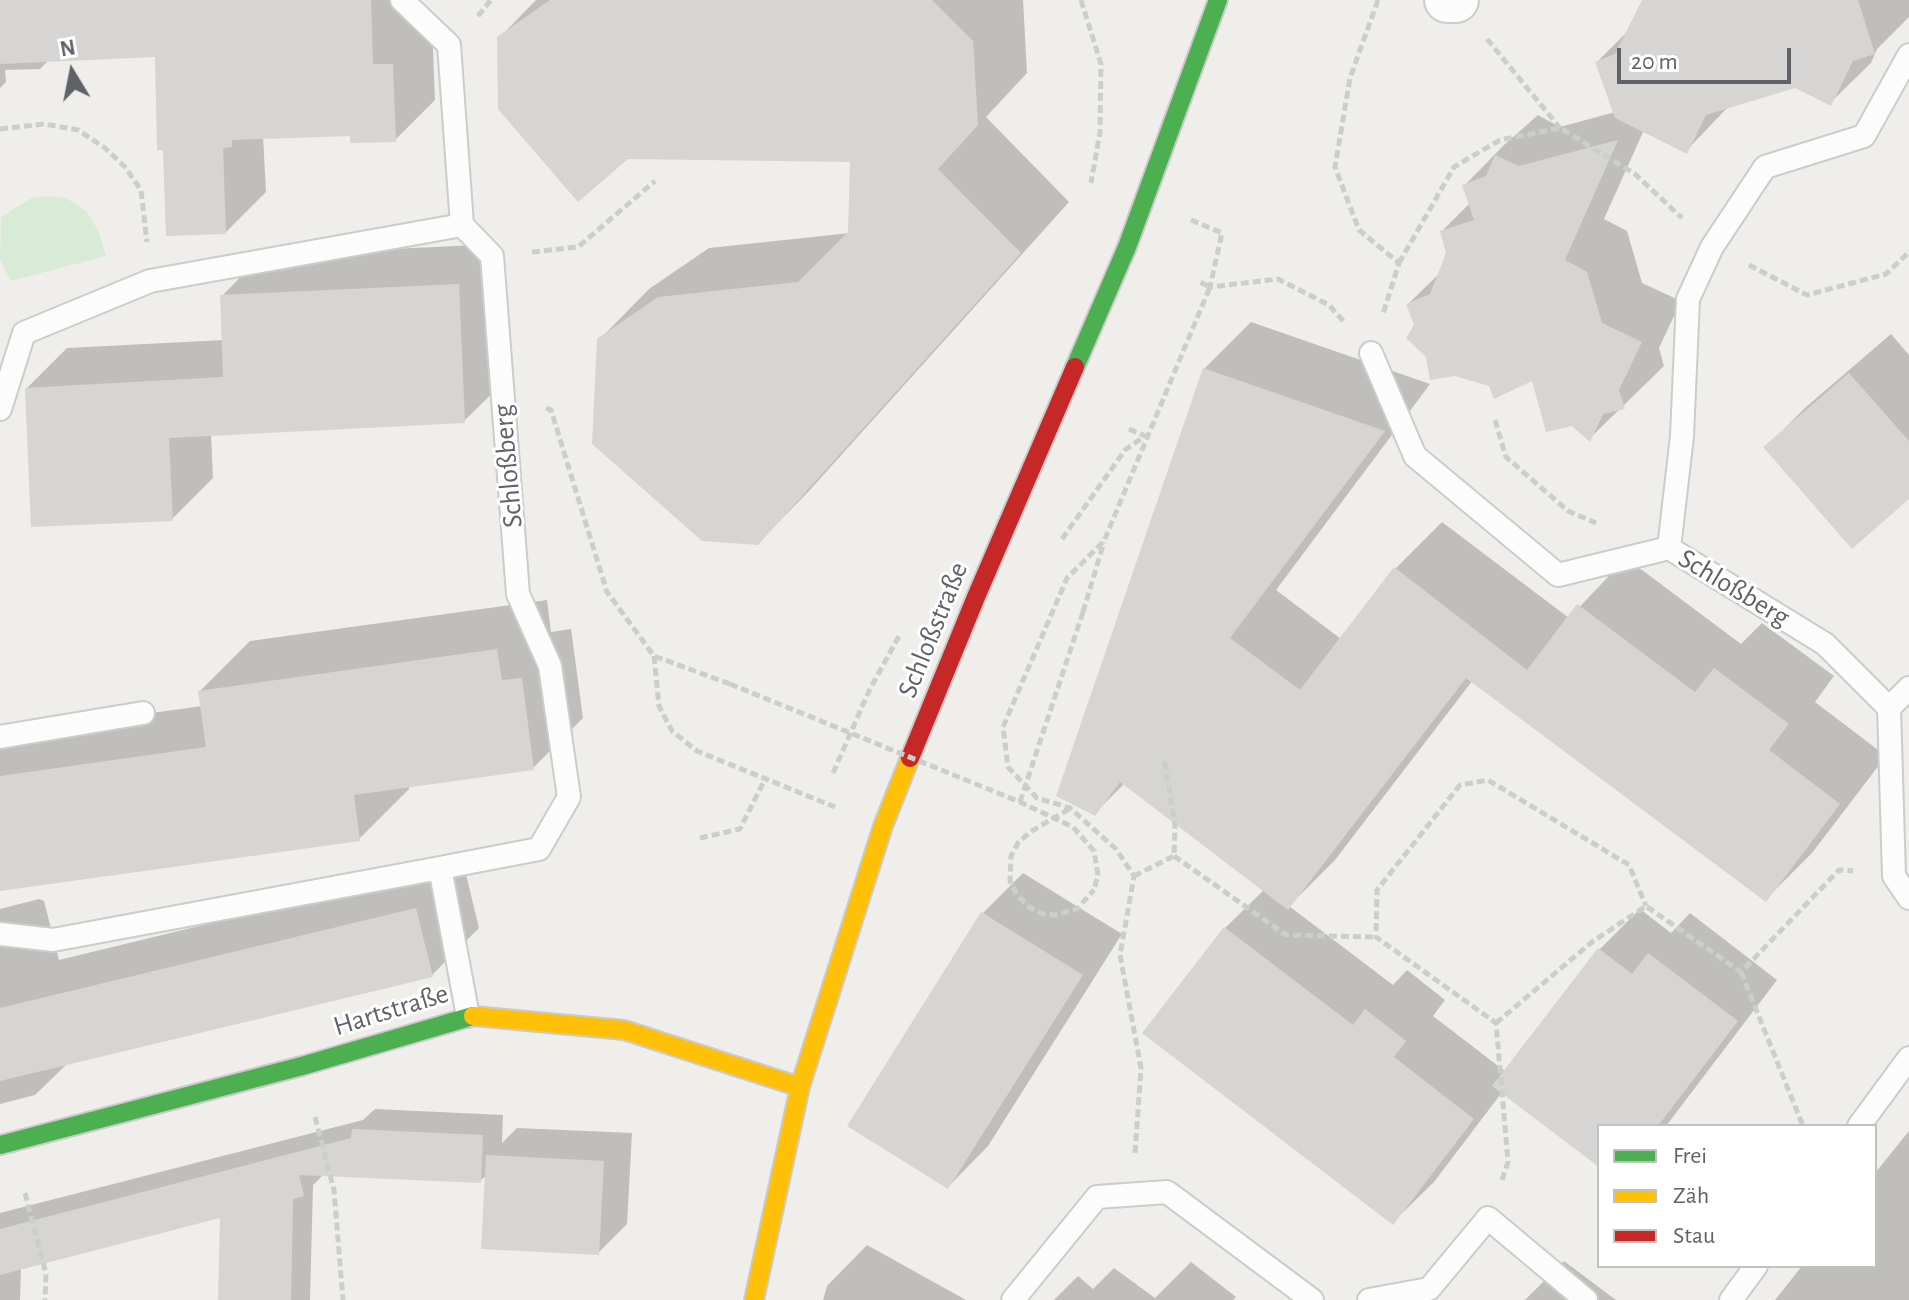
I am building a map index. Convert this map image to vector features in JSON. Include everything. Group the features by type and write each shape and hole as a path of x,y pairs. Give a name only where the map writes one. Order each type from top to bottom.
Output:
{"main road":[{"name":"Schloßstraße","path":"754,1300 800,1087 883,826 976,597 1145,202 1218,0"},
{"name":"Hartstraße","path":"6,1143 302,1066 468,1016 624,1030 800,1087"}],"street":[{"path":"1447,0 1456,0"}],"lane":[{"path":"402,0 449,45 462,225 492,256"},
{"path":"1669,548 1682,436 1688,299 1712,247 1765,167 1864,136 1909,55"},
{"path":"0,409 24,333 150,281 462,225"},
{"name":"Schloßberg","path":"0,934 53,940 539,849 569,797 550,666 518,594 492,256"},
{"name":"Schloßberg","path":"1371,353 1415,456 1558,575 1669,548 1825,644 1889,708"},
{"path":"1909,688 1889,708 1894,876 1909,898"},
{"path":"0,737 143,713"},
{"path":"440,868 468,1016"},
{"path":"1860,1124 1909,1058"},
{"path":"1013,1300 1097,1197 1167,1192 1312,1300"},
{"path":"1369,1300 1429,1289 1488,1218 1586,1300"},
{"path":"1731,1300 1755,1268"}],"path":[{"path":"1081,0 1101,64 1100,132 1086,196"},
{"path":"1378,0 1350,78 1335,167 1359,230 1399,263"},
{"path":"1489,41 1560,128 1635,174 1712,247 1807,295 1886,274 1909,252"},
{"path":"0,129 44,124 78,130 105,148 125,167 141,190 150,281"},
{"path":"1371,353 1399,263 1454,167 1500,140 1560,128"},
{"path":"492,256 578,247 655,181"},
{"path":"1020,802 1104,541 1210,287 1222,233 1091,182"},
{"path":"1198,281 1210,287 1278,279 1329,305 1371,353"},
{"path":"502,387 551,410 607,592 654,656 659,706 672,731 697,751 883,826"},
{"path":"1495,420 1506,457 1568,511 1669,548"},
{"path":"1129,429 1146,436"},
{"path":"1104,541 1067,578 1003,727 1008,767 1037,798 1070,808 1116,849 1134,876 1120,955 1141,1068 1132,1194"},
{"path":"654,656 1020,802 1073,827 1094,851 1098,865 1094,890 1077,909 1054,915 1043,914 1023,901 1010,881 1011,856 1018,843 1030,832 1070,808"},
{"path":"1164,759 1175,825 1174,856"},
{"path":"700,838 740,829 765,779"},
{"path":"1376,937 1377,890 1460,785 1488,780 1629,865 1646,906 1741,972 1802,1124"},
{"path":"1134,876 1174,856"},
{"path":"1174,856 1286,935 1376,937 1496,1023 1508,1162 1488,1218"},
{"path":"1741,972 1839,870 1894,876"},
{"path":"1496,1023 1592,942 1646,906"},
{"path":"302,1066 334,1190 343,1300"},
{"path":"6,1143 46,1274 45,1300"}],"green space":[{"path":"47,196 66,198 86,211 98,230 106,256 11,281 0,260 1,217 30,199"}],"building":[{"path":"0,0 371,0 373,64 393,64 396,142 350,143 350,136 232,140 232,147 223,148 226,234 166,236 163,150 157,150 155,57 0,64"},
{"path":"550,0 932,0 973,41 978,125 938,169 1021,253 758,545 702,541 592,444 597,339 658,297 798,282 848,232 850,162 628,159 578,202 498,109 497,37"},
{"path":"1642,0 1858,0 1875,54 1853,61 1831,106 1795,88 1706,115 1687,154 1615,118 1595,62 1615,54"},
{"path":"1618,140 1565,260 1587,272 1602,323 1642,342 1619,390 1625,409 1603,414 1590,442 1572,426 1546,432 1532,381 1494,399 1489,386 1455,376 1430,380 1426,357 1406,338 1414,325 1406,304 1430,294 1446,253 1440,231 1474,220 1462,185 1486,176 1495,155 1519,166"},
{"path":"459,284 465,423 169,438 173,521 31,527 25,388 223,377 220,295"},
{"path":"1203,368 1385,431 1230,638 1300,690 1394,567 1527,670 1577,604 1695,692 1714,668 1789,724 1769,750 1840,804 1766,902 1466,678 1288,910 1120,782 1095,816 1056,796"},
{"path":"1849,373 1909,441 1909,499 1852,549 1763,447"},
{"path":"497,649 502,680 522,678 534,770 354,795 360,841 0,891 0,776 206,747 198,691"},
{"path":"416,908 433,977 0,1081 0,1008"},
{"path":"981,912 1083,975 948,1189 847,1126"},
{"path":"1224,927 1353,1025 1365,1009 1406,1041 1394,1057 1474,1119 1393,1225 1142,1033"},
{"path":"1598,948 1632,974 1648,953 1738,1021 1660,1124 1597,1124 1597,1165 1492,1086"},
{"path":"352,1129 483,1135 481,1183 299,1175 304,1196 293,1199 291,1300 218,1300 220,1218 0,1275 0,1229 351,1138"},
{"path":"486,1155 604,1161 599,1255 481,1249"}],"traffic: fast":[{"path":"1075,367 1127,247 1218,0"},
{"path":"0,1145 302,1066 473,1016"}],"traffic: slow":[{"path":"754,1300 800,1087 883,826 910,758"},
{"path":"473,1016 624,1030 800,1087"}],"traffic: jam":[{"path":"910,758 1075,367"}]}
